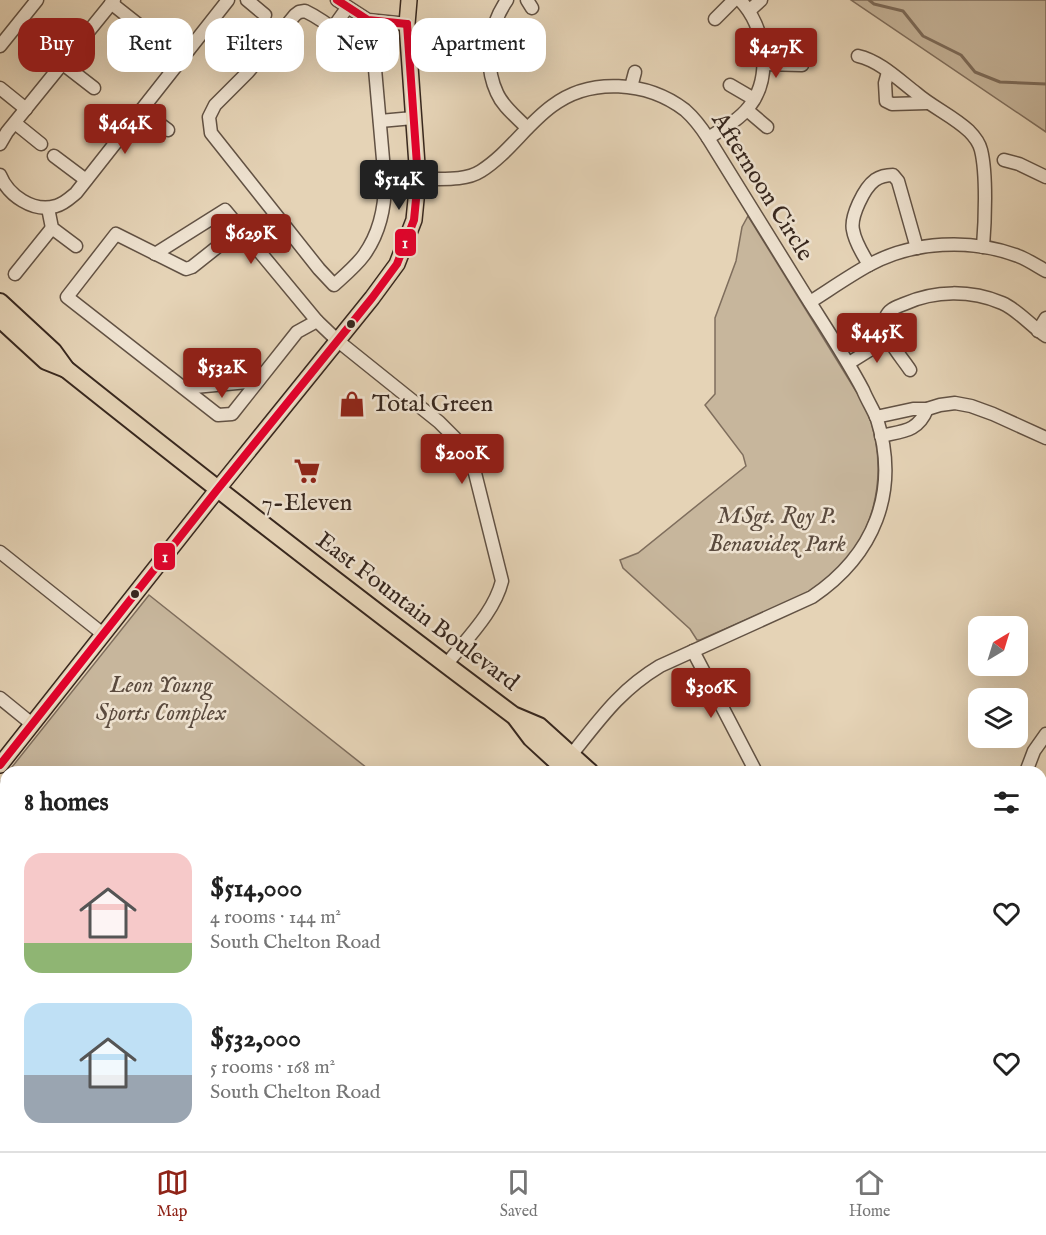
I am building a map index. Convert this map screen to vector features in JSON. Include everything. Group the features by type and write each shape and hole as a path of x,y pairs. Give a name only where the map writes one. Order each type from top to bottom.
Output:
{"highway":[{"name":"East Fountain Boulevard","path":"0,302 53,351 66,369 217,490 513,715 539,726 584,766"},
{"name":"East Fountain Boulevard","path":"0,319 46,361 66,369"},
{"name":"East Fountain Boulevard","path":"513,715 531,738 561,766"}],"main road":[{"path":"0,765 397,264 414,220 418,179 406,24 409,0"}],"street":[{"path":"0,46 37,0"},
{"path":"193,44 228,0"},
{"path":"247,0 265,15"},
{"path":"507,0 493,27 490,69 497,93 504,104 528,128"},
{"path":"715,19 734,0"},
{"path":"708,138 750,104 761,78 763,64 760,36 750,10 740,0"},
{"path":"750,10 761,0"},
{"path":"95,22 112,1 131,18"},
{"path":"342,4 368,20 406,24"},
{"path":"316,19 305,11 295,15 248,72 215,105 209,117 209,125 211,133 318,269 334,285 363,256 370,245 385,200 375,72"},
{"path":"858,56 888,72 927,103 968,130 981,147 985,225 983,247"},
{"path":"763,64 802,65"},
{"path":"0,144 56,72"},
{"path":"79,72 94,88"},
{"path":"0,175 6,187 22,200 48,208 66,201 86,180 171,72"},
{"path":"631,87 635,72"},
{"path":"888,72 885,83 886,101 892,104 927,103"},
{"path":"730,85 750,104 767,127"},
{"name":"Afternoon Circle","path":"418,179 464,177 480,171 551,106 584,90 596,87 631,87 653,93 684,109 699,124 849,363 876,417 885,453 886,473 881,508 875,524 854,560 828,586 812,597 660,666 627,688 572,754"},
{"path":"0,88 26,109"},
{"path":"141,110 168,130"},
{"path":"380,121 414,118"},
{"path":"15,123 41,144"},
{"path":"54,156 86,180"},
{"path":"1004,160 1019,164 1046,177"},
{"path":"869,265 856,242 852,228 854,215 873,181 883,176 893,175 898,181 917,248"},
{"path":"48,208 52,228 76,246"},
{"path":"155,254 225,210 317,321 439,422 455,438 466,454 474,473 502,581 498,596 489,610 446,665"},
{"path":"15,274 52,228"},
{"path":"240,229 192,267 186,269 116,234 67,297 218,415 232,414 297,332 317,321"},
{"path":"810,302 869,265 901,251 917,248 962,245 983,247 1020,256 1046,271"},
{"path":"910,370 885,328 886,317 891,310 931,295 954,293 979,296 1004,304 1042,334 1046,318"},
{"path":"849,363 889,338"},
{"path":"184,388 258,381"},
{"path":"876,417 955,403 971,406 1046,438"},
{"path":"881,436 914,428 927,409"},
{"path":"0,552 104,634"},
{"path":"693,651 753,766"},
{"path":"0,698 32,724"},
{"path":"1028,766 1034,751 1046,734"}],"green space":[{"path":"851,0 1046,0 1046,132"},
{"name":"MSgt. Roy P. Benavidez Park","path":"748,216 867,409 878,458 877,483 873,507 865,530 853,551 837,571 807,594 697,640 690,629 623,568 620,560 638,553 746,466 743,455 705,405 715,394 715,318 736,261 742,227"},
{"name":"Leon Young Sports Complex","path":"149,595 364,766 13,766"}],"waterway":[{"path":"869,0 874,4 903,11 923,36 961,55 975,72 1000,82 1046,84"}],"transit line":[{"name":"1","path":"337,0 368,20 407,24"},
{"name":"1","path":"0,765 397,264 414,220 418,179 407,24"}],"place":[{"name":"Total Green","path":"352,404"},
{"name":"7-Eleven","path":"307,471"}]}
